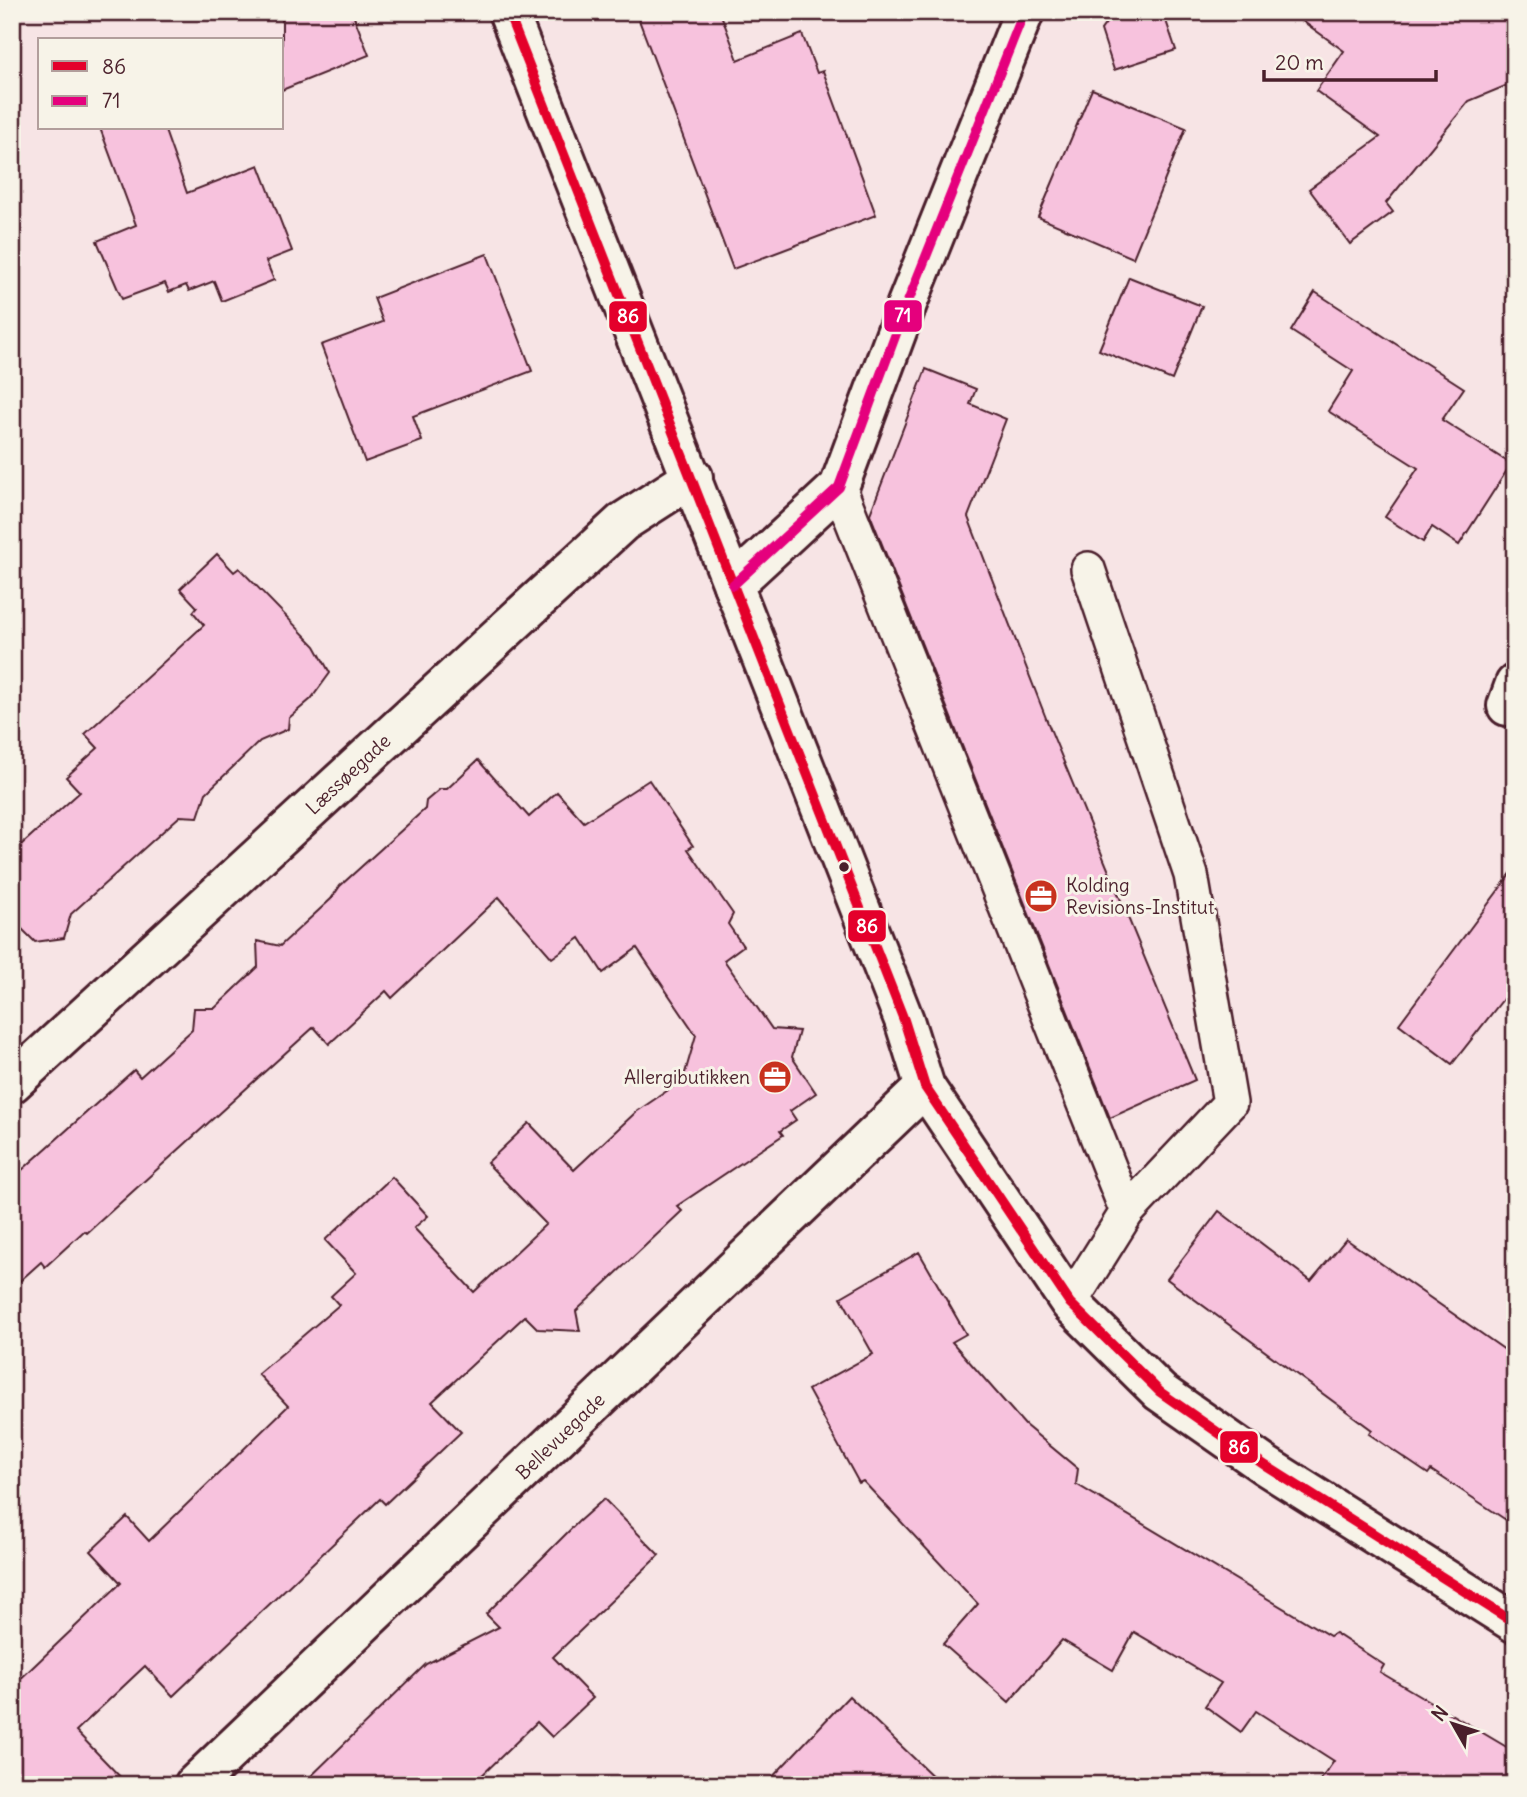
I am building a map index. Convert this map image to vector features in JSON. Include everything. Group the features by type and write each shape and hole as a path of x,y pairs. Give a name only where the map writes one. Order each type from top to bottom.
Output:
{"street":[{"path":"508,12 693,477 904,1020 925,1087 1070,1303 1160,1392 1266,1466 1515,1623"},
{"path":"733,585 839,487 907,304 1024,12"},
{"name":"Læssøegade","path":"12,1083 623,522 693,477"},
{"name":"Bellevuegade","path":"194,1785 925,1087"}],"lane":[{"path":"839,487 1127,1212"},
{"path":"1070,1303 1127,1212 1230,1103 1191,875 1088,569"}],"building":[{"path":"282,12 352,12 369,55 284,89"},
{"path":"636,12 720,12 738,60 802,34 817,73 823,71 876,215 733,269"},
{"path":"1114,12 1163,12 1176,50 1114,70 1101,30"},
{"path":"1290,12 1515,12 1515,82 1469,101 1386,203 1393,212 1350,244 1309,189 1380,137 1316,91 1344,51"},
{"path":"1092,89 1186,128 1133,258 1038,217"},
{"path":"101,130 165,130 187,193 259,165 292,251 266,261 274,280 222,301 214,281 189,291 186,285 169,292 165,283 122,299 97,241 136,225"},
{"path":"487,254 532,371 413,416 422,441 365,462 321,345 383,322 374,298"},
{"path":"1129,277 1202,306 1172,380 1099,350"},
{"path":"1315,292 1464,388 1442,420 1511,464 1459,545 1432,527 1423,542 1385,517 1418,468 1328,411 1353,371 1291,331"},
{"path":"926,369 976,389 970,404 1006,419 968,517 1049,726 1195,1080 1110,1118 870,514"},
{"path":"217,554 234,572 239,568 315,646 330,673 311,699 289,718 288,729 260,741 206,793 198,817 180,816 71,914 64,938 35,942 12,919 12,853 80,792 66,777 98,748 85,734 204,625 193,612 197,607 180,589"},
{"path":"478,760 529,817 557,792 584,822 649,780 693,846 688,849 733,914 728,924 743,946 724,960 772,1029 799,1031 792,1057 816,1093 790,1111 796,1120 780,1131 783,1135 677,1206 682,1211 576,1311 580,1331 538,1329 525,1316 432,1402 461,1432 385,1504 380,1499 173,1696 145,1666 76,1731 128,1785 12,1785 12,1687 121,1583 91,1551 127,1517 149,1541 288,1406 258,1374 339,1305 331,1296 356,1273 325,1240 392,1177 428,1216 414,1228 474,1292 546,1224 487,1163 529,1123 574,1170 636,1112 683,1080 696,1035 637,948 603,973 580,938 552,958 499,897 392,998 386,991 329,1044 314,1027 87,1233 84,1231 45,1267 41,1262 12,1288 12,1179 134,1070 140,1077 192,1030 194,1008 215,1008 258,967 257,941 280,946 331,899 340,886 425,809 426,801 440,789 447,789"},
{"path":"1515,868 1515,984 1452,1064 1399,1024"},
{"path":"1219,1211 1311,1281 1346,1239 1515,1357 1515,1526 1431,1470 1428,1474 1369,1434 1372,1430 1167,1279"},
{"path":"919,1252 966,1334 952,1342 1025,1425 1078,1469 1076,1484 1330,1636 1335,1633 1384,1665 1380,1672 1515,1752 1515,1785 1317,1785 1334,1761 1256,1711 1241,1732 1205,1706 1221,1683 1134,1632 1113,1670 1062,1640 1009,1702 943,1644 978,1604 863,1481 859,1483 808,1390 873,1354 841,1297"},
{"path":"604,1499 659,1555 553,1657 593,1698 552,1737 537,1722 472,1785 302,1785 426,1664 499,1627 486,1614"},
{"path":"849,1696 942,1785 765,1785"}],"transit line":[{"name":"86","path":"508,12 904,1020 925,1087 1070,1303 1160,1392 1266,1466 1515,1623"},
{"name":"71","path":"733,585 839,487 907,304 1024,12"}],"place":[{"name":"Kolding Revisions-Institut","path":"1041,896"},
{"name":"Allergibutikken","path":"775,1077"}]}
